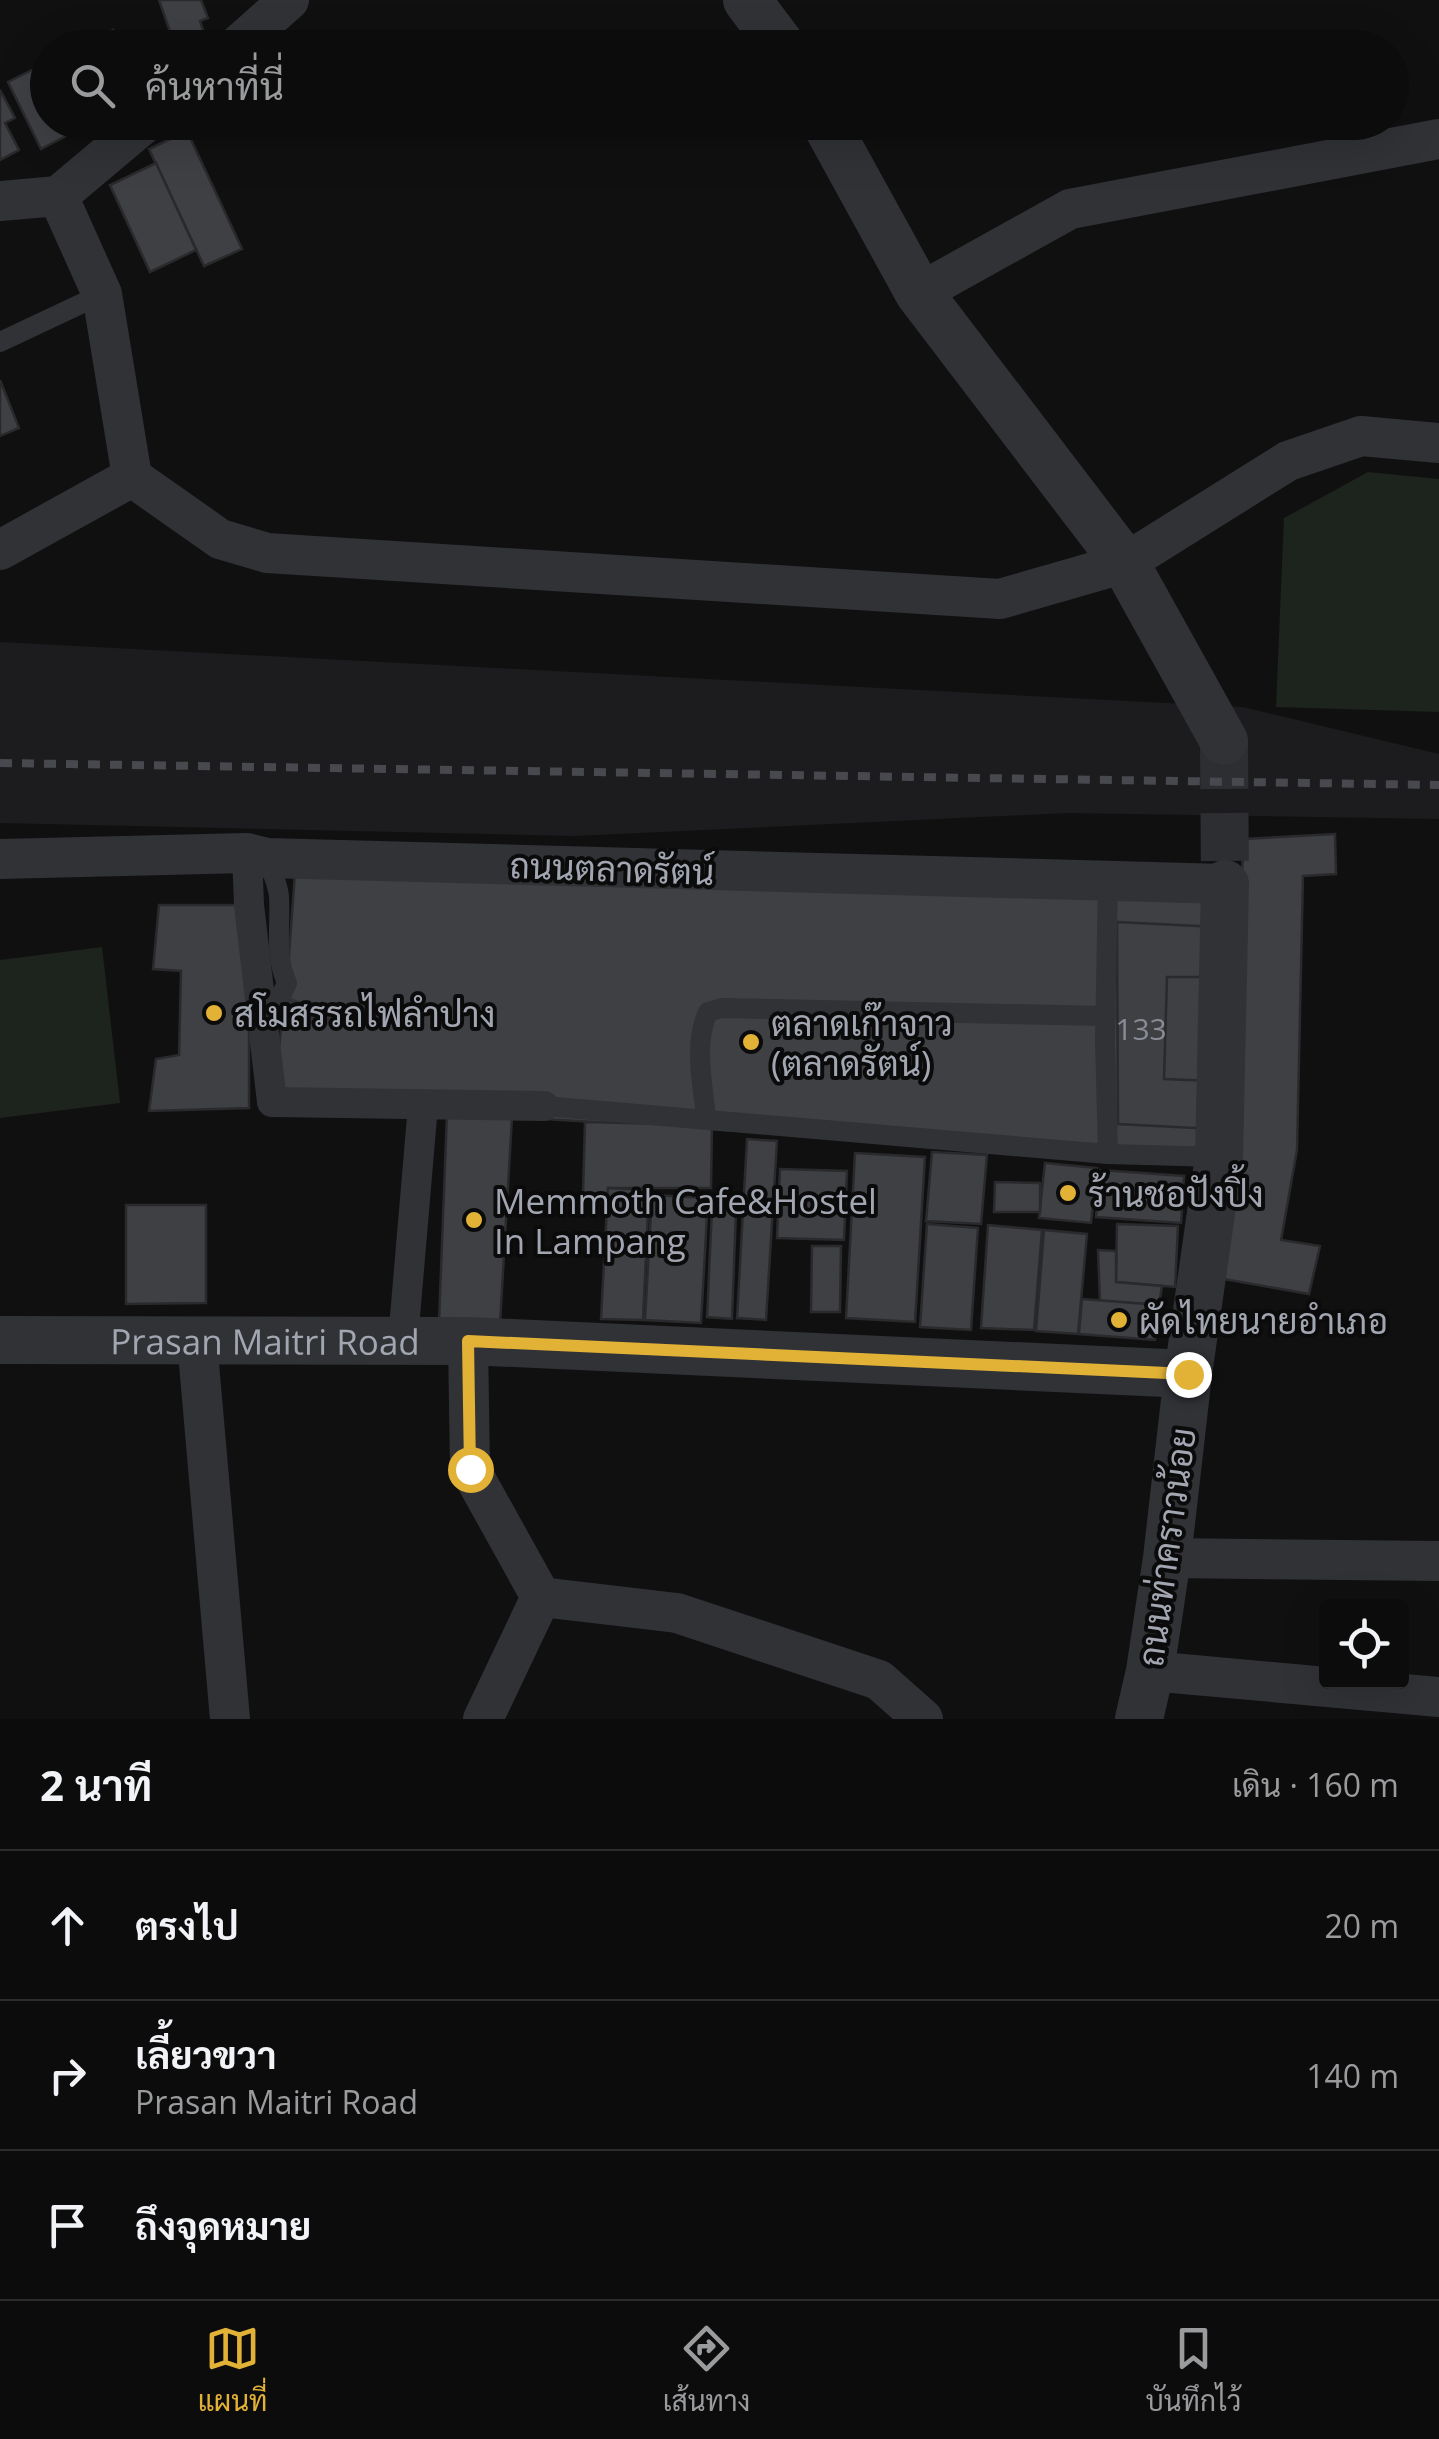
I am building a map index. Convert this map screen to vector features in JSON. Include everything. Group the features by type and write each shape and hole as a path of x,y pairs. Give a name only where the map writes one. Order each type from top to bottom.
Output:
{"street":[{"path":"747,0 770,30"},
{"path":"252,30 275,6"},
{"path":"920,292 1070,209 1439,139"},
{"path":"0,202 58,196 125,140"},
{"path":"835,140 920,292 1125,563 1224,741"},
{"path":"58,196 102,294 132,477 220,539 267,553 1000,599 1125,563 1288,461 1361,436 1439,442"},
{"path":"0,550 132,477"},
{"path":"257,856 249,906 272,1102 544,1106"},
{"name":"ถนนตลาดรัตน์","path":"0,859 257,856 1225,884"},
{"name":"ถนนท่าคราวน้อย","path":"1139,1719 1167,1558 1219,1157 1225,884"},
{"path":"403,1340 423,1105"},
{"name":"Prasan Maitri Road","path":"0,1340 468,1341 1188,1374"},
{"path":"197,1341 230,1719"},
{"path":"468,1341 470,1469 541,1597"},
{"path":"1167,1558 1439,1561"},
{"path":"484,1719 541,1597"},
{"path":"541,1597 677,1613 879,1680 923,1719"},
{"path":"1150,1671 1439,1697"}],"lane":[{"path":"0,342 102,294"},
{"path":"257,856 279,893 280,968 288,983 279,1000 283,1006 296,1012 378,1016"},
{"path":"1108,880 1108,1154"},
{"path":"706,1118 702,1025 708,1012 722,1008 1106,1016"},
{"path":"544,1106 1108,1154 1219,1157"}],"shaded area":[{"path":"1368,472 1439,479 1439,712 1276,707 1284,518"},
{"path":"0,642 1243,707 1439,754 1439,819 1068,813 574,836 0,823"},
{"path":"102,947 120,1103 0,1118 0,960"}],"building":[{"path":"159,0 201,0 208,18 200,21 203,30 169,30"},
{"path":"30,71 30,127 8,82"},
{"path":"0,90 15,118 5,123 19,150 0,160"},
{"path":"37,140 58,140 41,149"},
{"path":"168,140 191,140 242,249 204,266 149,149"},
{"path":"156,163 196,250 150,272 110,185"},
{"path":"0,380 19,428 0,436"},
{"path":"1335,834 1336,874 1303,876 1297,1150 1281,1240 1320,1246 1309,1294 1218,1278 1236,1162 1243,839"},
{"name":"ตลาดเก๊าจาว (ตลาดรัตน์)","path":"296,859 1225,884 1219,1157 1108,1154 272,1102 287,983"},
{"name":"สโมสรรถไฟลำปาง","path":"159,905 249,905 249,1108 149,1111 156,1059 179,1055 181,971 153,969"},
{"path":"1117,922 1217,927 1213,977 1167,977 1164,1079 1214,1081 1214,1129 1118,1124"},
{"name":"Memmoth Cafe&Hostel In Lampang","path":"447,1113 512,1117 500,1323 439,1322"},
{"path":"585,1122 712,1125 711,1188 608,1188 608,1197 583,1195"},
{"path":"747,1139 777,1141 766,1320 737,1318"},
{"path":"932,1152 987,1155 981,1224 926,1221"},
{"path":"855,1153 925,1157 915,1322 846,1318"},
{"name":"ร้านชอปังปิ้ง","path":"1045,1163 1097,1168 1091,1223 1039,1218"},
{"path":"780,1169 847,1171 844,1240 777,1238"},
{"path":"1100,1170 1184,1176 1181,1223 1096,1217"},
{"path":"995,1182 1040,1183 1040,1212 994,1212"},
{"path":"608,1188 649,1190 643,1320 601,1319"},
{"path":"652,1195 708,1198 701,1323 645,1320"},
{"path":"126,1205 206,1205 206,1303 126,1304"},
{"path":"712,1209 736,1210 732,1319 707,1317"},
{"path":"927,1224 978,1228 971,1330 920,1327"},
{"path":"1117,1224 1178,1226 1175,1287 1116,1282"},
{"path":"988,1225 1042,1230 1034,1330 981,1328"},
{"path":"1044,1230 1087,1234 1078,1334 1036,1331"},
{"path":"812,1246 841,1246 840,1312 811,1312"},
{"path":"1098,1250 1116,1251 1116,1282 1162,1286 1159,1305 1100,1301"},
{"name":"ผัดไทยนายอำเภอ","path":"1082,1299 1159,1305 1155,1340 1079,1334"}],"tunnel":[{"path":"1224,741 1225,884"}],"railway":[{"path":"0,763 1439,785"}],"place":[{"name":"สโมสรรถไฟลำปาง","path":"214,1013"},
{"name":"ตลาดเก๊าจาว (ตลาดรัตน์)","path":"751,1042"},
{"name":"ร้านชอปังปิ้ง","path":"1068,1193"},
{"name":"Memmoth Cafe&Hostel In Lampang","path":"474,1220"},
{"name":"ผัดไทยนายอำเภอ","path":"1119,1320"}],"route":[{"path":"470,1469 468,1341 1188,1374"}]}
